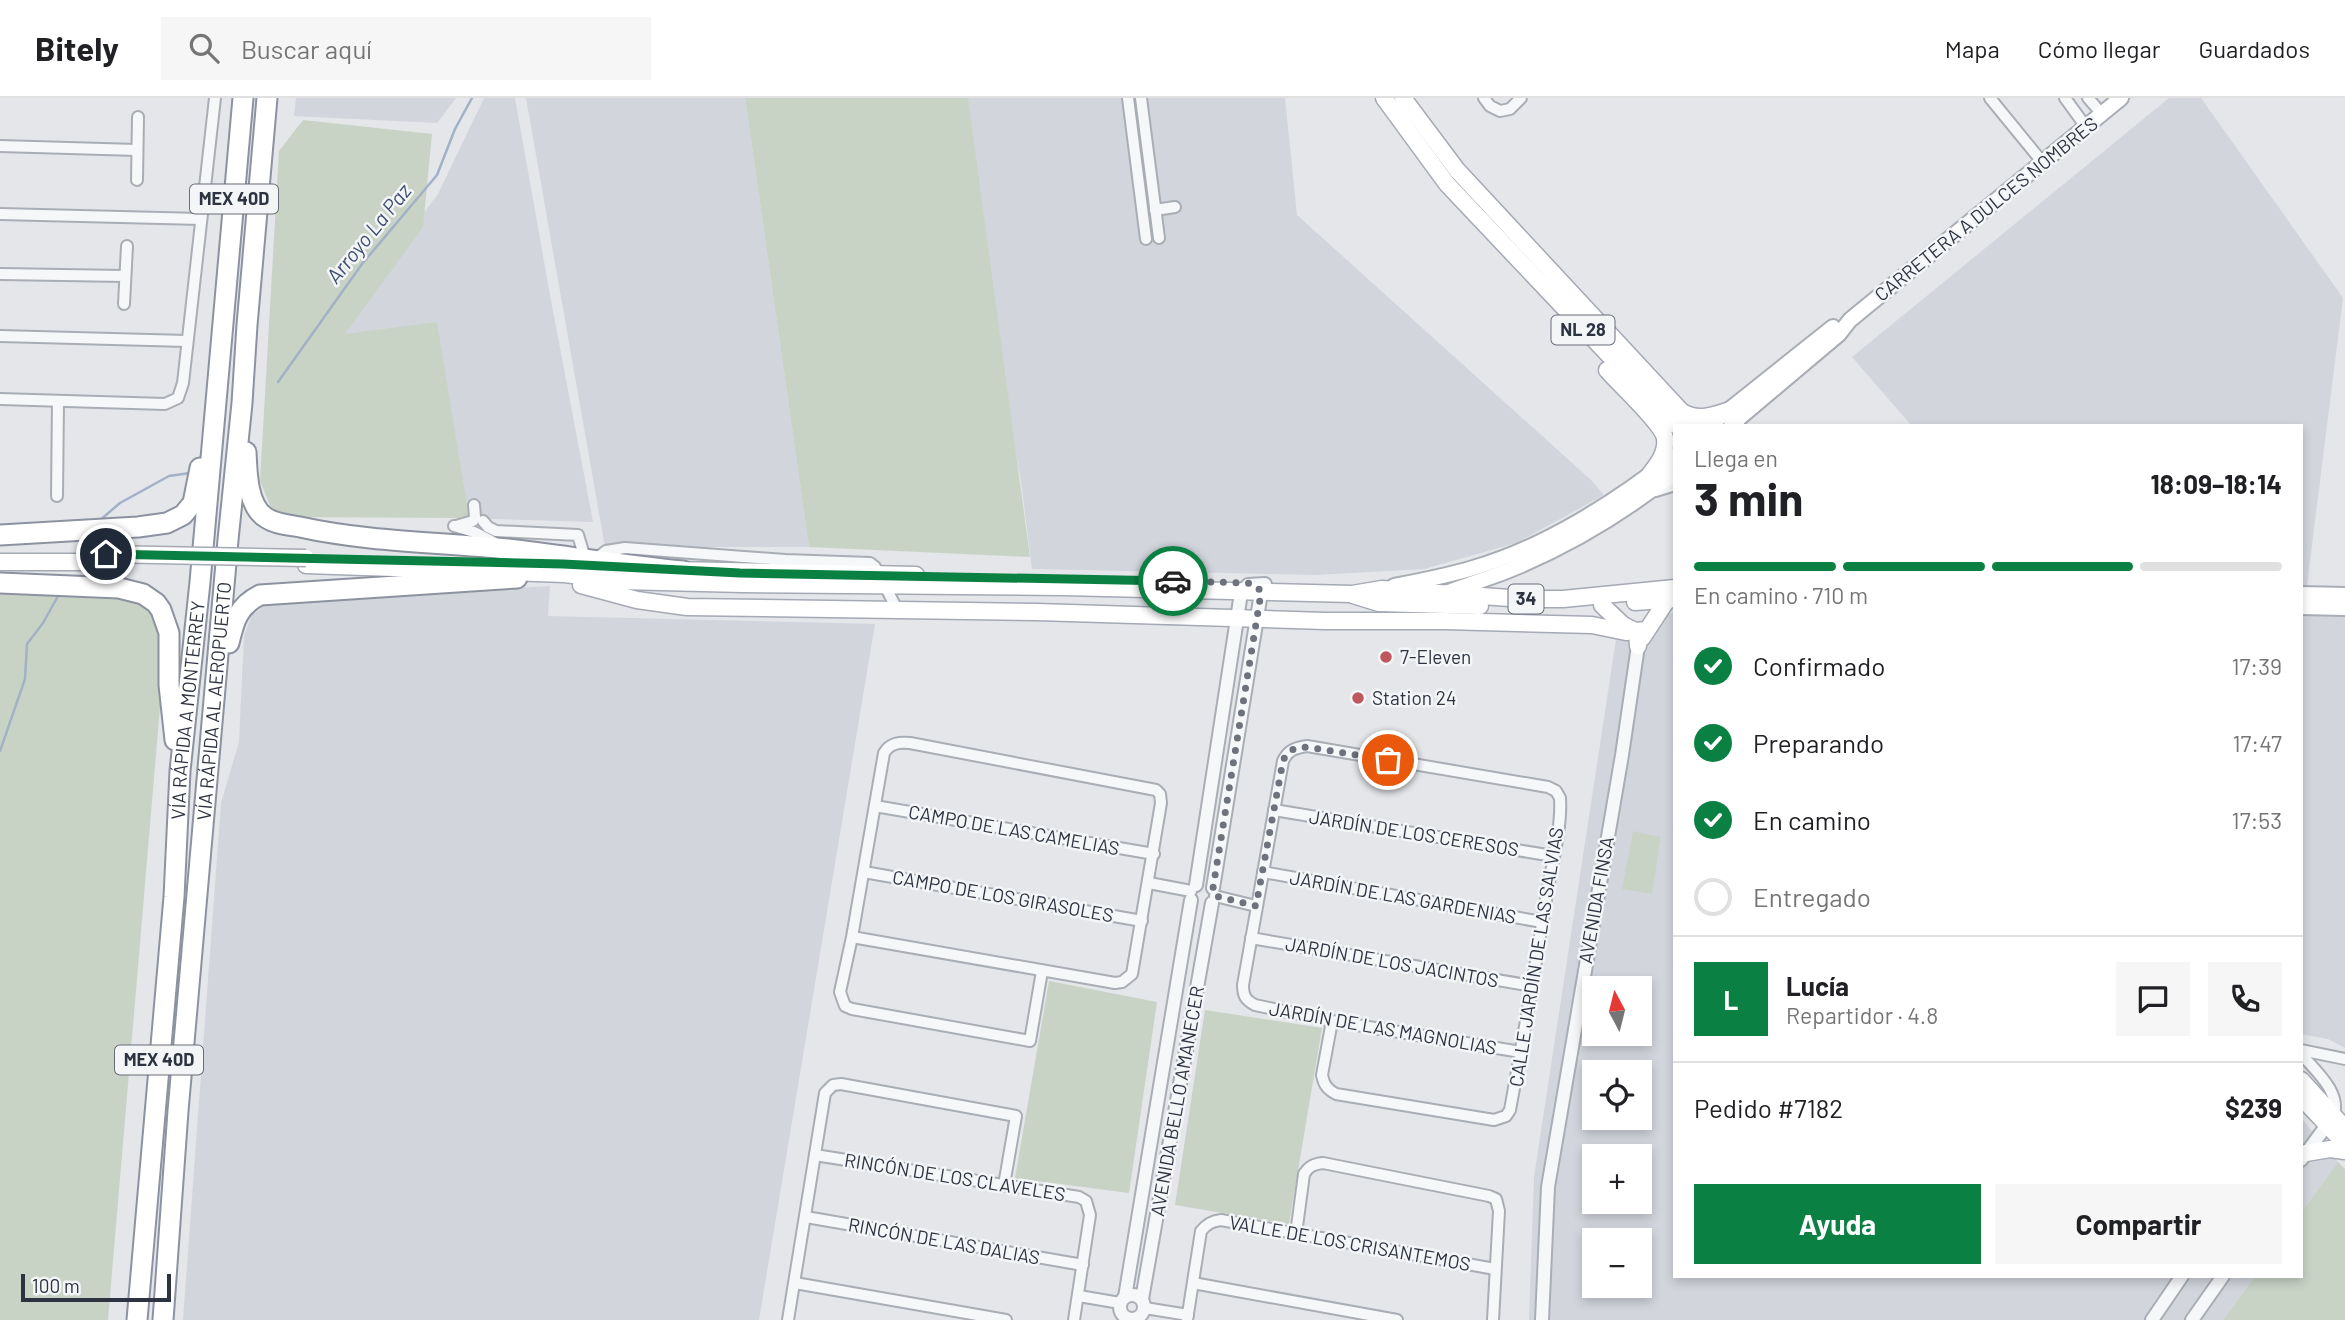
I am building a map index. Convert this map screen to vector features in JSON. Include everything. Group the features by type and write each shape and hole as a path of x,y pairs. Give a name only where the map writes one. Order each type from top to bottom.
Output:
{"highway":[{"name":"VÍA RÁPIDA A MONTERREY","path":"137,1320 174,897 180,771 201,582 243,98"},
{"name":"VÍA RÁPIDA AL AEROPUERTO","path":"163,1320 267,98"},
{"path":"242,403 249,485 256,508 266,518 328,533 507,549 602,563 683,571"},
{"path":"0,534 138,527 179,518 193,503 216,406"},
{"path":"217,665 227,649 232,625 238,613 260,595 517,578"},
{"path":"0,583 119,588 143,594 156,603 169,633 169,685 180,771"}],"main road":[{"name":"NL 28","path":"1384,98 1447,184 1546,290 1674,420"},
{"path":"1404,98 1457,170 1674,420 1691,417 1733,420"},
{"name":"CARRETERA A DULCES NOMBRES","path":"1715,424 1733,420 1839,334 1850,320 2121,98"},
{"path":"1546,290 1591,354 1661,430 1665,448 1657,465 1669,472"},
{"path":"1352,594 1379,603 1407,605 1510,570 1566,544 1647,494 1669,472 1673,454"},
{"path":"0,554 306,562 563,564 740,573 848,573 873,577 882,582 1063,587 1254,587 1352,594 1475,568 1568,527 1626,491 1669,472"},
{"path":"0,562 107,558"},
{"path":"306,562 565,574 620,581 1382,589"},
{"path":"517,578 585,586 637,600 698,607 1592,625 1640,636"},
{"path":"800,610 811,607 873,605 884,594 882,582"},
{"path":"1037,612 1063,587"},
{"name":"34","path":"1382,589 1524,599 1672,596"},
{"path":"2303,594 2345,595"},
{"path":"1640,636 1672,596"},
{"name":"34","path":"1407,605 1545,607 1602,605 1672,596"},
{"path":"1602,605 1623,625 1640,636"},
{"path":"1445,621 1478,606"},
{"path":"2303,607 2345,608"},
{"path":"2303,1082 2334,1120 2345,1144"},
{"path":"2303,1102 2334,1120"},
{"path":"2303,1157 2330,1149 2345,1151"}],"street":[{"path":"0,399 171,403 178,398 181,392 215,98"},
{"path":"1128,98 1146,239"},
{"path":"1141,98 1159,238"},
{"path":"1484,98 1494,110 1505,111 1521,98"},
{"path":"1990,98 2043,163"},
{"path":"2064,98 2086,127"},
{"path":"2088,98 2102,114"},
{"path":"137,180 138,117"},
{"path":"0,146 137,150"},
{"path":"1155,210 1175,207"},
{"path":"0,214 201,219"},
{"path":"124,304 127,246"},
{"path":"0,274 125,276"},
{"path":"0,336 187,341"},
{"path":"57,496 58,401"},
{"path":"474,505 473,521 454,526 474,532 507,549"},
{"path":"483,521 496,531 578,536 584,555 598,558 606,551 616,548 870,563 898,611"},
{"name":"AVENIDA BELLO AMANECER","path":"1121,1308 1238,618 1254,587"},
{"name":"AVENIDA BELLO AMANECER","path":"1142,1310 1257,619 1254,587"},
{"name":"AVENIDA FINSA","path":"1542,1320 1548,1187 1640,636"},
{"path":"1221,720 1239,722"},
{"path":"852,937 1115,983 1128,979 1132,974 1149,883 1160,794 1151,789 910,743 894,744 884,753 840,992 845,1006 1030,1041 1042,971"},
{"name":"CALLE JARDÍN DE LAS SALVIAS","path":"1274,810 1286,753 1295,748 1307,747 1548,787 1556,791 1560,798 1521,1052 1510,1110 1506,1116 1494,1120 1336,1094 1328,1090 1322,1075 1332,1021"},
{"path":"1216,748 1234,752"},
{"name":"CAMPO DE LAS CAMELIAS","path":"875,806 1154,854"},
{"path":"1251,938 1274,810"},
{"name":"JARDÍN DE LOS CERESOS","path":"1274,810 1553,856"},
{"name":"CAMPO DE LOS GIRASOLES","path":"864,872 1142,920"},
{"name":"JARDÍN DE LAS GARDENIAS","path":"1263,872 1542,922"},
{"path":"1149,883 1192,892 1205,883 1213,895 1256,906"},
{"path":"1192,892 1194,904 1203,907 1213,895"},
{"name":"JARDÍN DE LOS JACINTOS","path":"1251,938 1532,986"},
{"name":"JARDÍN DE LAS MAGNOLIAS","path":"1251,938 1242,985 1247,1001 1255,1005 1332,1021 1521,1052"},
{"path":"2303,1052 2345,1059"},
{"path":"2303,1054 2323,1078 2336,1105 2334,1120 2303,1157"},
{"path":"788,1320 825,1093 832,1085 841,1084 1016,1116 1003,1185"},
{"path":"1160,1090 1171,1088 1179,1093"},
{"path":"1156,1113 1165,1118 1175,1117"},
{"name":"RINCÓN DE LOS CLAVELES","path":"816,1155 1079,1198 1086,1201 1090,1208 1083,1265"},
{"path":"1296,1234 1304,1174 1315,1164 1323,1163 1496,1199 1499,1204 1493,1320"},
{"name":"RINCÓN DE LAS DALIAS","path":"806,1217 1083,1265"},
{"name":"VALLE DE LOS CRISANTEMOS","path":"1193,1283 1201,1231 1213,1221 1221,1220 1495,1269"},
{"path":"1074,1320 1083,1265"},
{"path":"2152,1320 2181,1278"},
{"path":"2193,1320 2222,1278"},
{"path":"794,1283 1006,1320"},
{"path":"1142,1310 1187,1318 1193,1283 1397,1320"},
{"path":"1121,1308 1134,1294 1142,1310"},
{"path":"1079,1296 1121,1308 1128,1318 1133,1319 1142,1310"}],"shaded area":[{"path":"296,98 456,98 437,123 294,116"},
{"path":"484,98 515,98 593,522 282,513 278,403 438,194"},
{"path":"526,98 745,98 809,547 605,547"},
{"path":"745,98 968,98 1030,557 809,547"},
{"path":"967,98 1285,98 1297,215 1591,480 1604,495 1516,543 1424,569 1315,575 1032,569"},
{"path":"2169,98 2201,98 2343,298 2307,585 2303,585 2303,424 1910,424 1852,357"},
{"path":"303,120 432,134 423,227 345,334 437,322 469,518 275,517 260,481 279,151"},
{"path":"550,586 548,616 875,624 759,1320 183,1320 221,803 239,742 244,636 251,616 268,603"},
{"path":"0,590 132,602 151,610 166,637 108,1320 0,1320"},
{"path":"1673,613 1673,1278 2254,1278 2223,1320 1529,1320 1534,1177 1617,633"},
{"path":"2303,615 2345,616 2345,1048 2328,1039 2303,1034"},
{"path":"1633,831 1661,837 1652,894 1622,889"},
{"path":"1049,981 1157,1002 1129,1193 1015,1178"},
{"path":"1205,1010 1322,1028 1289,1224 1175,1205"},
{"path":"2303,1120 2338,1162 2303,1210"},
{"path":"2338,1162 2345,1169 2345,1320 2223,1320 2254,1278 2303,1278 2303,1210"}],"waterway":[{"name":"Arroyo La Paz","path":"278,382 362,264 437,175 455,129 472,98"},
{"name":"Arroyo La Paz","path":"99,521 120,503 169,476 190,473"},
{"path":"85,545 88,540"},
{"name":"Arroyo La Paz","path":"0,751 25,679 27,644 58,596"}],"way so far":[{"path":"1173,581 1248,583 1261,590 1213,888 1215,896 1256,906 1286,753 1295,748 1307,747 1388,760"}],"place":[{"name":"7-Eleven","path":"1386,657"},
{"name":"Station 24","path":"1358,698"}],"route":[{"path":"106,554 563,564 740,573 1173,581"}]}
